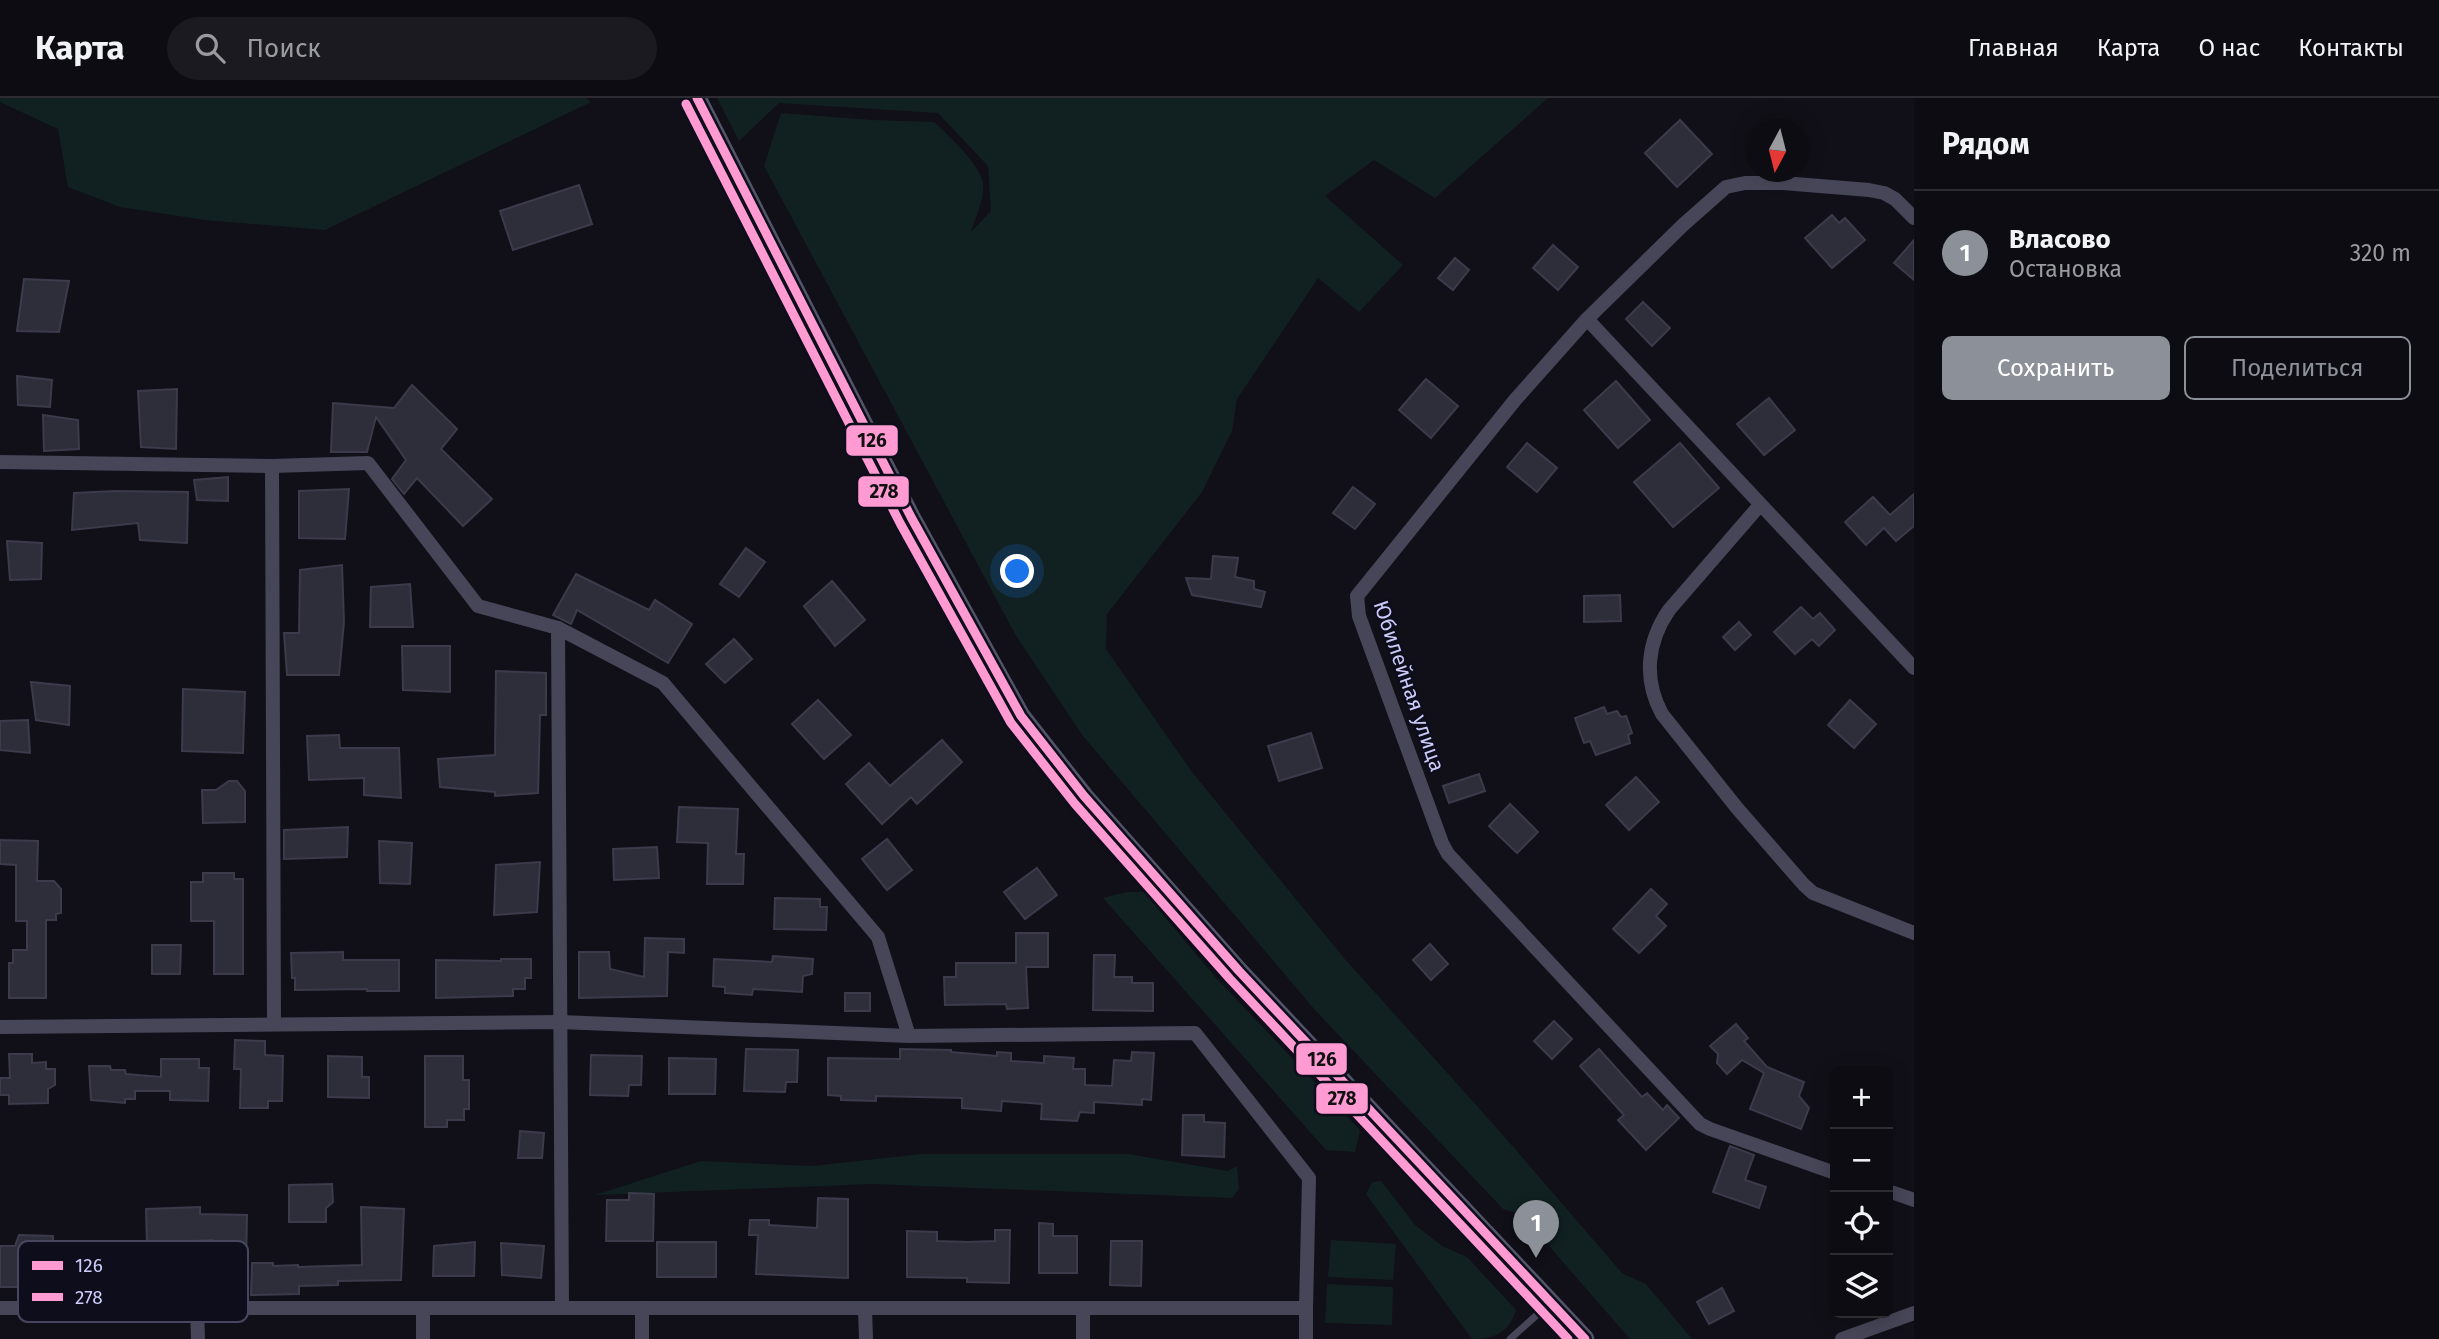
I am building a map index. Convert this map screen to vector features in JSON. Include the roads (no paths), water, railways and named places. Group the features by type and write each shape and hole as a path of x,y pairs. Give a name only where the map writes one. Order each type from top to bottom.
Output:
{"main road":[{"path":"697,98 911,517 1021,716 1084,796 1239,971 1585,1339"}],"street":[{"name":"Юбилейная улица","path":"1830,1171 1700,1124 1448,854 1359,616 1357,596 1515,400 1587,319 1726,187 1737,183 1783,183 1870,190 1884,192 1912,210"},
{"path":"1587,319 1914,668"},
{"path":"0,462 272,466 368,463 478,606 558,628 663,683 878,937 909,1036"},
{"path":"272,466 274,1023"},
{"path":"1760,505 1658,625 1649,673 1655,701 1662,714 1737,808 1804,885 1813,893 1914,933"},
{"path":"558,628 562,1308"},
{"path":"0,1027 561,1022 909,1036 1195,1033 1309,1178 1306,1339"},
{"path":"1891,1192 1914,1200"},
{"path":"0,1308 18,1308"},
{"path":"866,1308 866,1339"},
{"path":"1083,1308 1083,1339"},
{"path":"248,1309 1306,1308"},
{"path":"423,1309 423,1339"},
{"path":"642,1310 642,1339"},
{"path":"1842,1339 1914,1312"}],"lane":[{"path":"1510,1339 1551,1302"}],"place":[{"name":"Власово","path":"1536,1258"}]}
